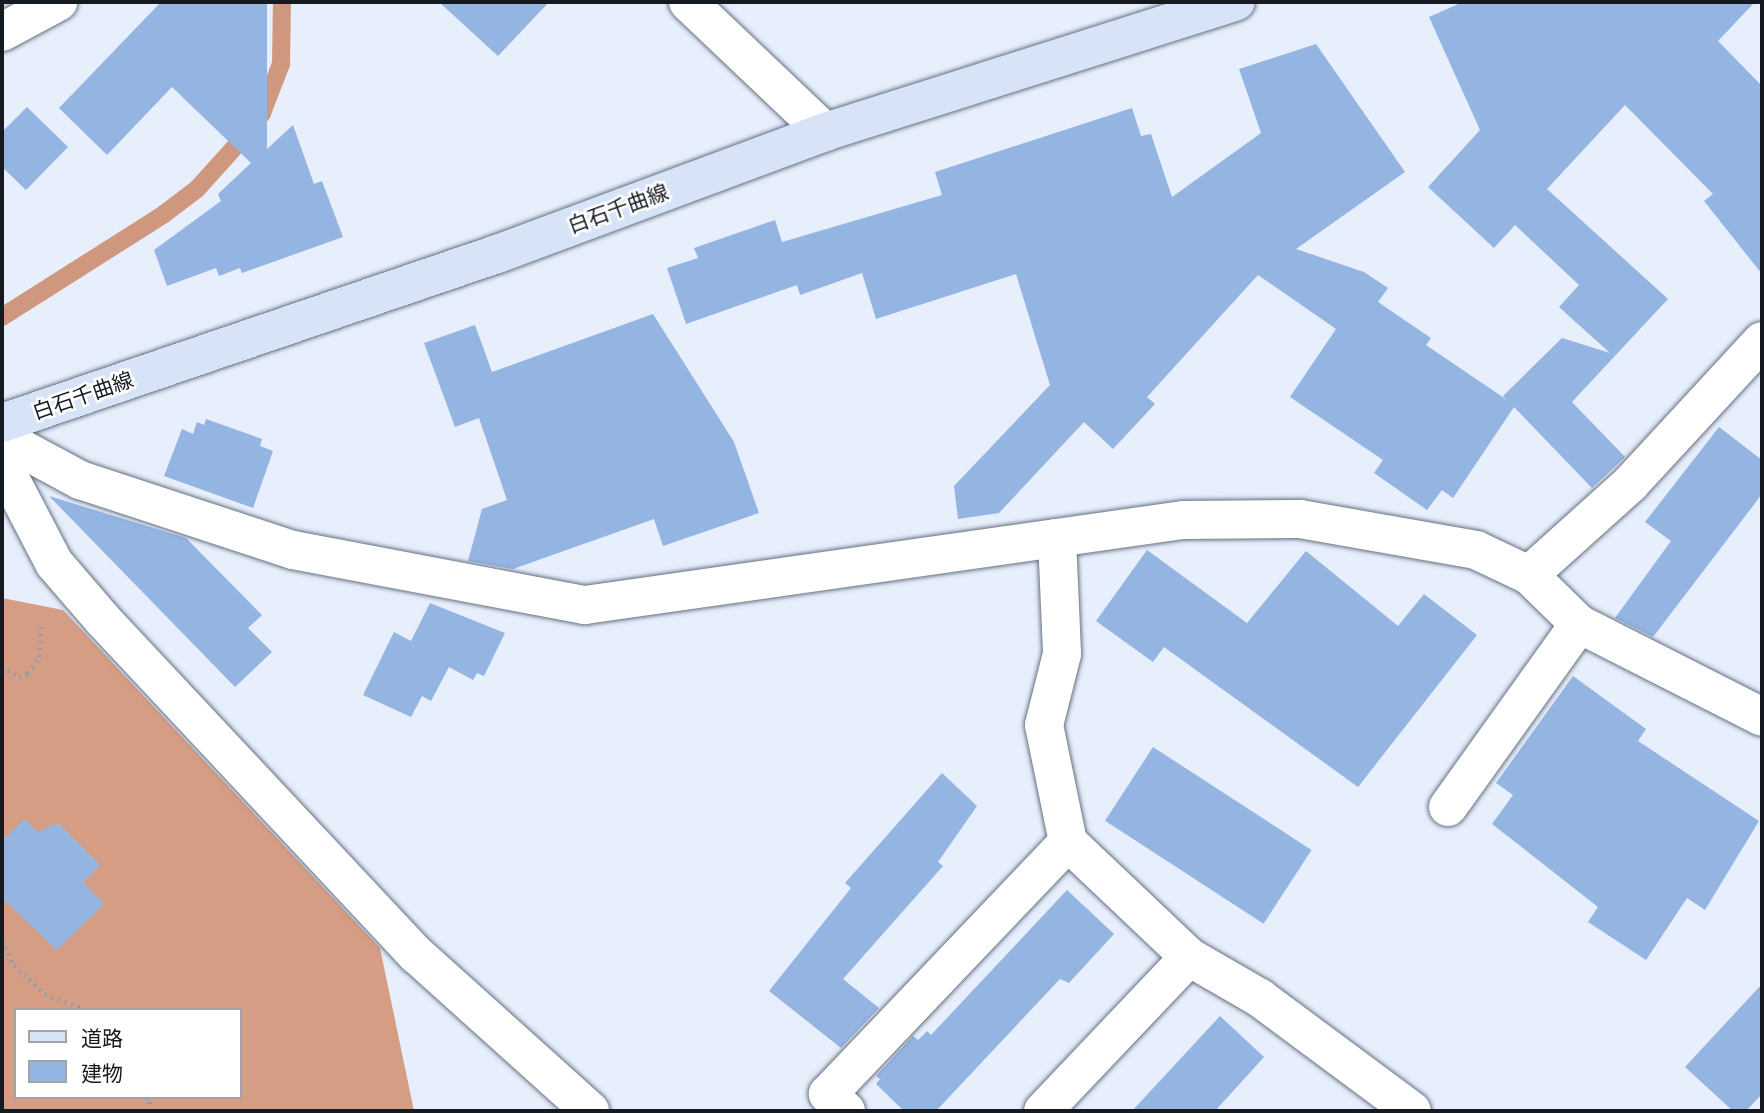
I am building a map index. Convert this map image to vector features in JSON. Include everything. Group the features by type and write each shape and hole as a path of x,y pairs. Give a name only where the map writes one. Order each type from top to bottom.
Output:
{"main road":[{"name":"白石千曲線","path":"2,424 500,253 825,132 1173,11 1236,2"}],"street":[{"path":"2,32 58,2"},
{"path":"688,2 825,132"},
{"path":"1530,575 1631,483 1762,341"},
{"path":"2,438 80,480 293,550 585,605 1183,520 1300,519 1476,550 1530,575 1578,624 1762,717"},
{"path":"2,463 54,564 417,955 590,1111"},
{"path":"1057,538 1062,654 1044,725 1068,842 1189,957 1260,998 1412,1111"},
{"path":"1448,807 1578,624"},
{"path":"846,1111 828,1094 1068,842"},
{"path":"1043,1111 1189,957"}],"path":[{"path":"2,666 19,677 39,657 44,582 54,564"},
{"path":"2,942 14,965 45,994 82,1008"}],"shaded area":[{"path":"2,598 63,610 380,948 414,1111 2,1111"}],"building":[{"path":"161,2 267,2 267,149 293,125 314,184 322,181 343,237 242,273 240,268 219,276 216,268 167,286 154,250 221,201 218,194 251,163 172,87 107,155 59,108"},
{"path":"439,2 549,2 498,56"},
{"path":"1463,2 1755,2 1718,41 1762,86 1762,274 1704,201 1713,194 1625,105 1547,189 1668,299 1572,402 1625,457 1592,488 1514,407 1453,498 1442,490 1427,510 1374,473 1383,460 1290,397 1336,329 1258,275 1147,397 1155,404 1113,449 1084,422 999,513 958,519 954,486 1050,385 1016,274 876,319 862,273 800,295 797,285 686,324 667,268 698,258 694,248 775,220 782,242 942,195 935,172 1132,108 1141,136 1151,134 1172,197 1261,133 1239,69 1316,44 1405,172 1296,249 1364,272 1388,288 1378,302 1431,338 1426,345 1507,400 1503,396 1562,338 1610,353 1559,307 1579,285 1515,225 1494,248 1428,187 1480,130 1429,17"},
{"path":"27,107 68,147 26,190 2,167 2,132"},
{"path":"653,314 734,442 759,513 663,546 654,519 513,569 468,561 482,509 507,500 479,418 455,427 424,343 475,325 492,372"},
{"path":"206,419 262,439 260,446 273,451 253,508 164,476 182,429 193,434 197,422 204,425"},
{"path":"1719,427 1762,460 1762,494 1653,637 1615,618 1671,541 1645,522"},
{"path":"49,496 186,538 262,615 248,628 272,652 235,687"},
{"path":"1147,550 1247,623 1306,551 1398,626 1424,594 1477,635 1358,787 1164,647 1153,662 1096,621"},
{"path":"430,603 505,633 484,676 477,673 473,680 449,667 431,701 422,696 411,717 363,695 394,632 411,641"},
{"path":"1573,676 1646,729 1638,741 1759,821 1705,910 1687,898 1646,960 1588,922 1598,907 1492,824 1513,795 1496,783"},
{"path":"1153,747 1312,850 1264,924 1105,821"},
{"path":"942,773 977,806 938,862 943,866 843,979 879,1008 841,1048 769,991 851,888 845,883"},
{"path":"25,819 38,832 58,823 100,865 83,882 104,904 57,950 2,898 2,841"},
{"path":"1067,890 1114,934 1069,983 1060,979 936,1111 904,1111 876,1084 880,1079 876,1076 913,1036 918,1040 927,1031 931,1035"},
{"path":"1762,984 1762,1094 1746,1111 1733,1111 1685,1067"},
{"path":"1220,1016 1264,1057 1215,1111 1132,1111"}],"waterway":[{"path":"2,317 164,214 197,189 242,139 262,113 281,64 282,2"}]}
